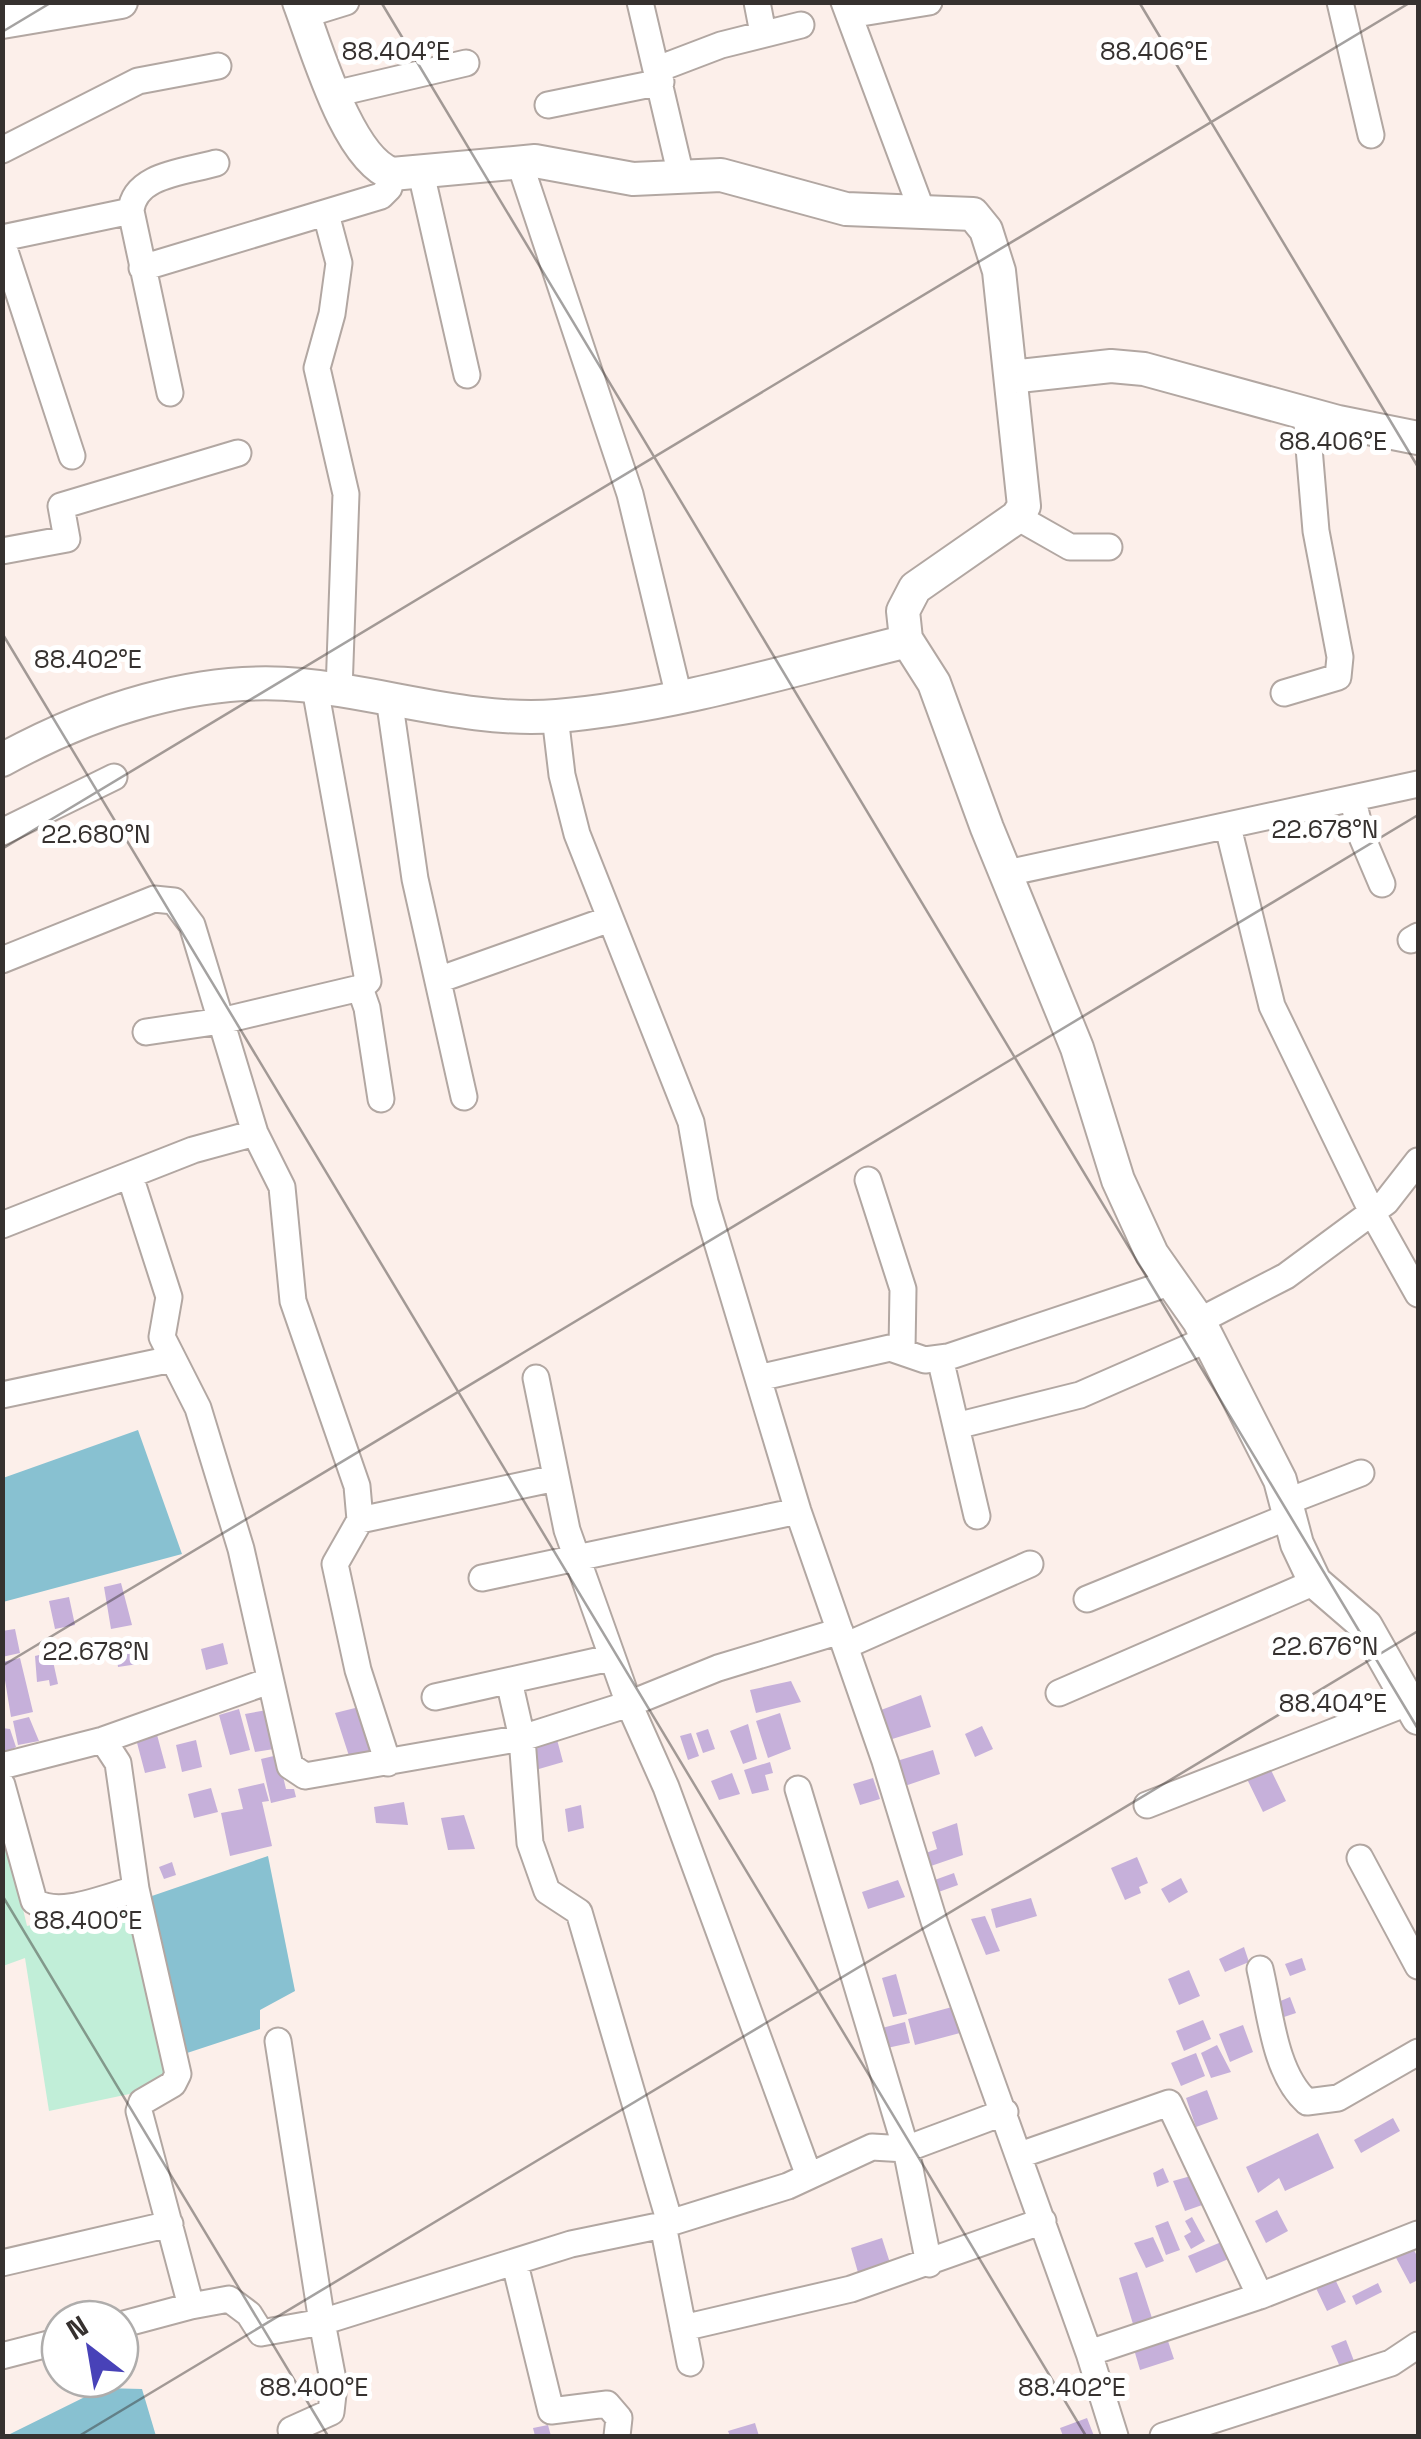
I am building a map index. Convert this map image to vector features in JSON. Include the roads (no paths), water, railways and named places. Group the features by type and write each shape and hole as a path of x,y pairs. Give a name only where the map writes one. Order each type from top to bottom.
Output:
{"street":[{"path":"346,2 301,9 334,94 364,153 406,173 519,161 555,164 609,177 721,174 846,210 964,211 973,214 986,230 999,271 1026,492 1017,518 915,588 903,611 906,639 934,683 1077,1048 1118,1180 1152,1254 1203,1330 1280,1480 1315,1582 1366,1626 1415,1710 1147,1805"},
{"path":"640,2 660,75 680,176"},
{"path":"756,2 763,33"},
{"path":"922,212 846,9 929,2"},
{"path":"1340,2 1371,134"},
{"path":"2,21 102,4"},
{"path":"548,105 660,75 763,33 801,25"},
{"path":"334,94 466,63"},
{"path":"2,150 138,81 218,66"},
{"path":"519,161 630,494 679,697"},
{"path":"170,394 131,210 135,194 146,183 216,163"},
{"path":"142,268 381,196 406,173"},
{"path":"406,173 467,375"},
{"path":"72,456 2,240 131,210"},
{"path":"146,1032 221,1022 360,988 368,981 327,689 346,494 317,368 332,314 338,263 326,214"},
{"path":"1011,378 1111,366 1144,369 1418,438"},
{"path":"1284,693 1338,677 1340,657 1316,531 1306,412"},
{"path":"2,551 66,539 60,506 238,452"},
{"path":"1017,518 1070,547 1109,548"},
{"path":"2,760 60,728 194,688 327,689 495,713 555,716 679,697 906,639"},
{"path":"388,698 415,879 441,979 464,1097"},
{"path":"555,716 562,775 577,834 690,1122 705,1202 798,1511 934,1921 1005,2112 1114,2436"},
{"path":"2,832 114,777"},
{"path":"1007,873 1418,784"},
{"path":"1353,800 1362,837 1382,884"},
{"path":"1228,827 1272,1006 1372,1212 1418,1293"},
{"path":"2,960 154,899 174,901 184,910 200,944 255,1133 282,1188 293,1300 357,1486 360,1520 334,1564 358,1670 388,1763"},
{"path":"441,979 610,919"},
{"path":"360,988 368,1008 381,1098"},
{"path":"2,1225 193,1150 255,1133"},
{"path":"956,1426 1080,1396 1203,1330 1286,1276 1372,1212 1418,1161"},
{"path":"130,1176 169,1297 162,1337 198,1408 241,1549 285,1755 296,1773 304,1776 388,1763 522,1738 629,1704 718,1668 842,1639 1030,1564"},
{"path":"868,1180 902,1289 902,1349"},
{"path":"758,1378 890,1348 926,1360 940,1358 1172,1282"},
{"path":"940,1358 976,1516"},
{"path":"2,1395 172,1359"},
{"path":"536,1378 576,1558 610,1658 672,1804 809,2176"},
{"path":"1087,1599 1361,1472"},
{"path":"360,1520 556,1478"},
{"path":"482,1578 798,1511"},
{"path":"1059,1693 1315,1582"},
{"path":"435,1697 610,1658"},
{"path":"2,1766 102,1740 269,1681"},
{"path":"509,1681 522,1738 530,1842 547,1891 578,1912 666,2224 690,2363"},
{"path":"102,1740 118,1763 136,1889 178,2074 173,2084 142,2102 139,2111 191,2306"},
{"path":"2,1785 34,1901 44,1908 61,1908 136,1889"},
{"path":"798,1789 906,2149 929,2264"},
{"path":"1360,1858 1415,1950"},
{"path":"1260,1969 1285,2069 1296,2093 1307,2102 1338,2098 1418,2052"},
{"path":"278,2041 334,2385 331,2412 291,2430 293,2436"},
{"path":"1020,2155 1170,2102 1260,2296"},
{"path":"140,2320 230,2299 249,2314 261,2333 322,2322 570,2244 666,2224 809,2176 872,2148 906,2149 1005,2112"},
{"path":"683,2328 850,2289 1043,2221"},
{"path":"2,2263 170,2224"},
{"path":"1089,2353 1260,2296 1418,2234"},
{"path":"515,2264 551,2411 607,2404 619,2418 618,2436"},
{"path":"1163,2436 1391,2363 1418,2345"},
{"path":"2,2356 40,2346"}],"water":[{"path":"138,1430 182,1554 3,1602 3,1478"},
{"path":"268,1856 295,1991 260,2010 260,2029 181,2055 149,1897"},
{"path":"140,2389 156,2436 6,2436 81,2399 140,2399"}]}
